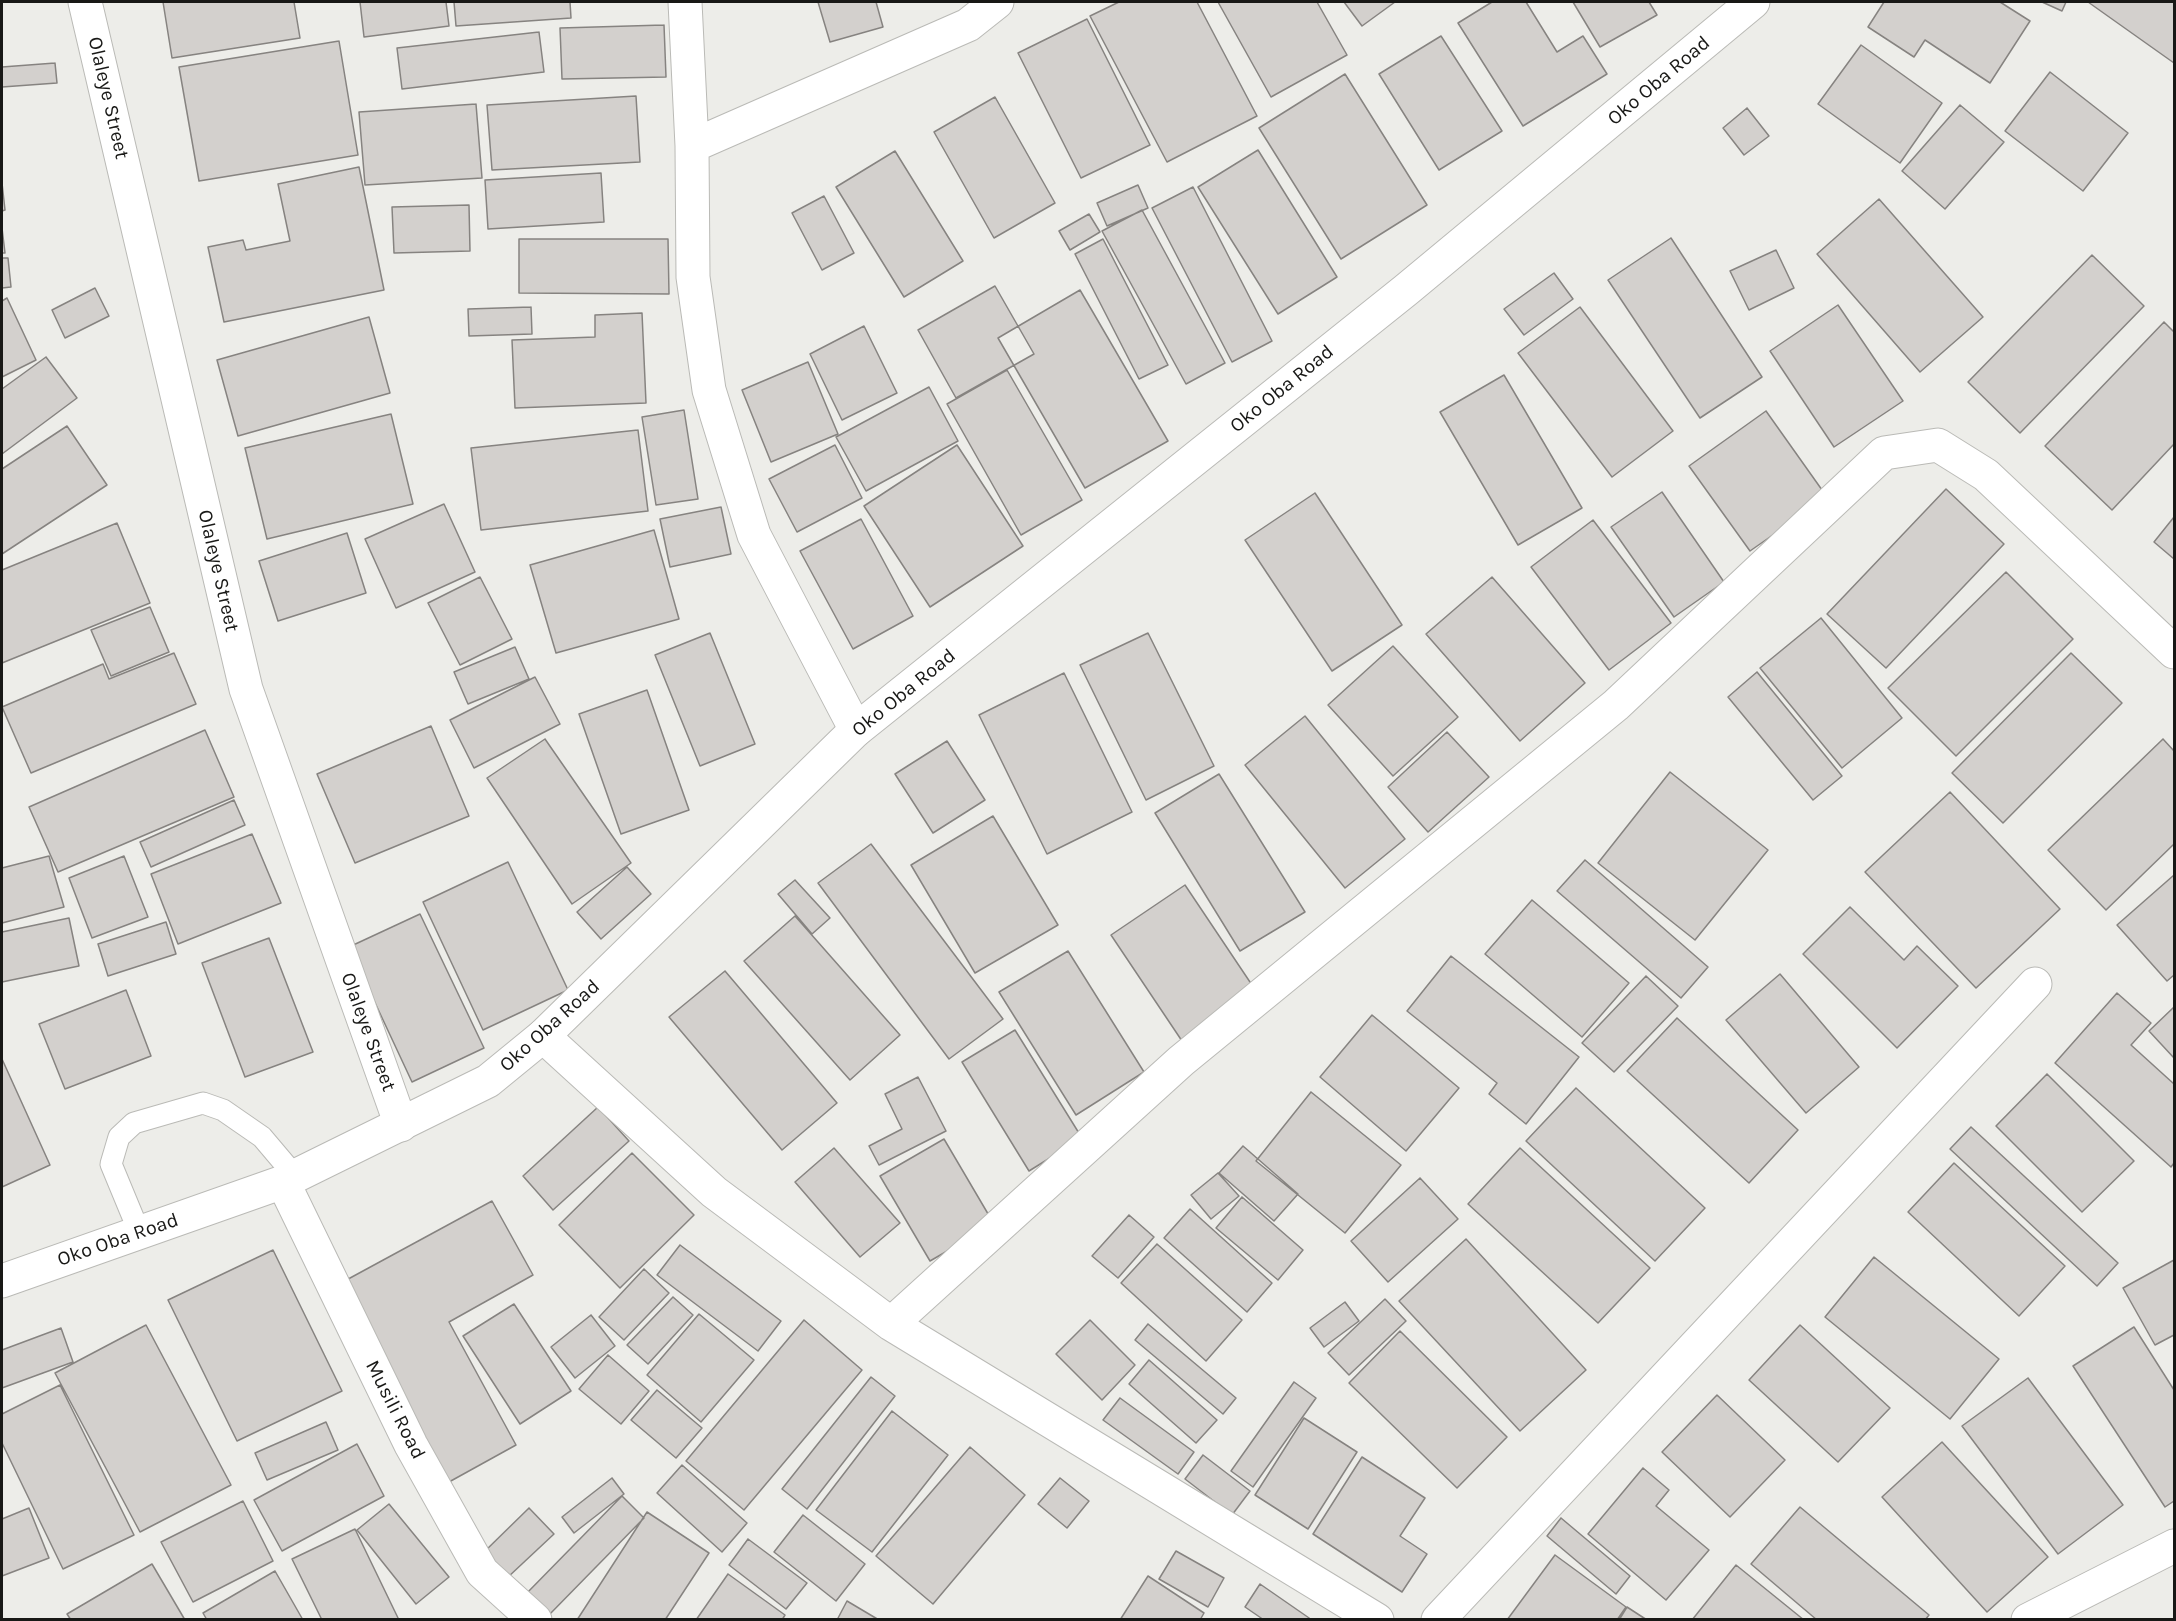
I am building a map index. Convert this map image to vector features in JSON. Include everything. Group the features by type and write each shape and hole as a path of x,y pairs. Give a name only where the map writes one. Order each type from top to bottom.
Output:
{"street":[{"name":"Olaleye Street","path":"85,2 246,689 401,1125"},
{"path":"685,2 692,146 693,277 709,390 754,535 856,730"},
{"path":"692,146 968,25 997,2"},
{"name":"Oko Oba Road","path":"2,1281 140,1234 289,1179 488,1081 543,1036 856,730 1406,290 1753,2"},
{"path":"891,1324 1181,1061 1616,705 1884,453 1938,445 1986,476 2175,652"},
{"path":"1438,1620 2035,984"},
{"path":"543,1036 714,1192 891,1324 1377,1620"},
{"name":"Musili Road","path":"289,1179 411,1445 482,1572 535,1620"},
{"path":"2028,1620 2175,1546"}],"lane":[{"path":"140,1234 111,1164 119,1137 134,1123 203,1103 223,1110 262,1137 289,1179"}],"building":[{"path":"163,2 294,2 300,38 172,58"},
{"path":"360,2 446,2 449,26 364,37"},
{"path":"454,2 570,2 571,18 456,26"},
{"path":"818,2 876,2 883,27 830,42"},
{"path":"1119,2 1197,2 1257,116 1167,162 1090,16"},
{"path":"1218,2 1317,2 1347,55 1271,97"},
{"path":"1344,2 1395,2 1362,26"},
{"path":"1492,2 1526,2 1557,52 1583,36 1607,74 1523,126 1458,23"},
{"path":"1573,2 1649,2 1657,15 1600,47"},
{"path":"1884,2 2000,2 2030,21 1990,83 1925,40 1914,57 1868,27"},
{"path":"2042,2 2066,2 2062,11"},
{"path":"2088,2 2174,2 2174,63"},
{"path":"1087,19 1150,145 1081,178 1018,53"},
{"path":"664,25 666,77 562,79 560,28"},
{"path":"539,32 544,72 402,89 397,48"},
{"path":"1441,36 1502,131 1439,170 1379,74"},
{"path":"339,41 358,155 199,181 179,67"},
{"path":"1861,45 1942,103 1900,163 1818,104"},
{"path":"55,63 57,83 2,87 2,67"},
{"path":"2050,72 2128,133 2083,191 2005,131"},
{"path":"1345,74 1427,205 1341,259 1259,128"},
{"path":"636,96 640,162 492,170 487,105"},
{"path":"995,97 1055,203 994,238 934,132"},
{"path":"476,104 482,178 365,185 359,112"},
{"path":"1960,105 2004,142 1945,209 1902,171"},
{"path":"1747,108 1769,136 1744,155 1723,128"},
{"path":"1258,150 1337,277 1278,314 1198,187"},
{"path":"895,151 963,261 904,297 836,187"},
{"path":"359,167 384,290 224,322 208,247 243,240 246,250 290,241 278,184"},
{"path":"601,173 604,222 488,229 485,180"},
{"path":"2,183 5,210 2,211"},
{"path":"1138,185 1148,208 1107,226 1097,203"},
{"path":"1193,187 1272,341 1232,362 1152,208"},
{"path":"824,196 854,253 822,270 792,213"},
{"path":"1879,199 1983,317 1920,372 1817,254"},
{"path":"469,205 470,251 394,253 392,207"},
{"path":"1142,210 1225,363 1186,384 1102,231"},
{"path":"1089,214 1100,232 1070,250 1059,231"},
{"path":"2,228 5,253 2,253"},
{"path":"1671,238 1762,377 1700,418 1608,280"},
{"path":"519,239 668,239 669,294 519,293"},
{"path":"1103,239 1168,365 1139,379 1075,254"},
{"path":"1776,250 1794,288 1749,310 1730,271"},
{"path":"2092,255 2144,306 2020,433 1968,382"},
{"path":"2,258 8,258 11,287 2,288"},
{"path":"1554,273 1573,299 1524,335 1504,309"},
{"path":"995,286 1034,354 956,398 918,330"},
{"path":"95,288 109,316 65,338 52,310"},
{"path":"1080,290 1168,441 1085,488 998,338"},
{"path":"7,298 36,360 2,377 2,301"},
{"path":"1838,305 1903,401 1834,447 1770,351"},
{"path":"531,307 532,334 469,336 468,309"},
{"path":"1580,307 1673,431 1612,477 1518,353"},
{"path":"642,313 646,403 515,408 512,340 595,337 595,315"},
{"path":"369,317 390,393 238,436 217,360"},
{"path":"2164,322 2174,332 2174,444 2112,510 2045,446"},
{"path":"864,326 897,393 842,420 810,354"},
{"path":"46,357 77,398 2,454 2,389"},
{"path":"808,362 838,434 771,462 742,390"},
{"path":"1007,370 1082,500 1021,535 947,404"},
{"path":"1504,375 1582,508 1518,545 1440,412"},
{"path":"929,387 958,441 866,491 836,437"},
{"path":"684,410 698,499 656,505 642,417"},
{"path":"1766,411 1827,497 1750,551 1689,466"},
{"path":"391,414 413,504 267,539 245,448"},
{"path":"67,426 107,485 2,554 2,469"},
{"path":"638,430 648,511 481,530 471,448"},
{"path":"835,445 862,498 797,532 769,479"},
{"path":"957,445 1023,546 930,607 864,506"},
{"path":"1946,489 2004,544 1886,668 1827,614"},
{"path":"1662,492 1724,582 1674,617 1611,527"},
{"path":"1315,493 1402,625 1332,671 1245,540"},
{"path":"444,504 475,572 396,608 365,539"},
{"path":"721,507 731,554 670,567 660,519"},
{"path":"2174,517 2174,559 2154,542"},
{"path":"861,519 913,616 853,649 800,551"},
{"path":"1593,520 1671,623 1609,670 1531,567"},
{"path":"117,523 150,603 2,663 2,570"},
{"path":"654,530 679,619 556,653 530,565"},
{"path":"347,533 366,593 278,621 259,561"},
{"path":"2006,572 2073,639 1956,756 1888,688"},
{"path":"480,577 512,639 460,665 428,603"},
{"path":"1492,577 1585,683 1520,741 1426,634"},
{"path":"150,607 169,652 111,676 91,630"},
{"path":"1821,618 1902,718 1842,768 1760,668"},
{"path":"710,633 755,744 700,766 655,655"},
{"path":"1148,633 1214,766 1146,800 1080,665"},
{"path":"1393,646 1458,717 1393,776 1328,705"},
{"path":"515,647 529,679 468,704 454,672"},
{"path":"174,653 196,704 31,773 2,707 103,664 109,679"},
{"path":"2071,653 2122,703 2003,823 1952,773"},
{"path":"1757,672 1842,776 1813,800 1728,697"},
{"path":"1064,673 1132,812 1047,854 979,715"},
{"path":"535,677 560,724 474,768 450,720"},
{"path":"647,690 689,810 621,834 579,714"},
{"path":"1305,716 1405,839 1345,888 1245,765"},
{"path":"431,726 469,816 355,863 317,774"},
{"path":"205,730 234,797 58,872 29,807"},
{"path":"1447,732 1489,777 1428,832 1388,787"},
{"path":"545,739 631,863 572,904 487,778"},
{"path":"2163,739 2174,751 2174,844 2106,910 2048,850"},
{"path":"947,741 985,800 933,833 895,774"},
{"path":"1670,772 1768,850 1695,940 1598,863"},
{"path":"1219,774 1305,912 1240,951 1155,813"},
{"path":"1950,792 2060,909 1976,988 1865,872"},
{"path":"234,800 245,825 151,867 140,842"},
{"path":"993,816 1058,925 975,973 911,865"},
{"path":"252,834 281,903 178,944 151,874"},
{"path":"871,844 1003,1019 949,1059 818,883"},
{"path":"49,856 64,907 2,923 2,868"},
{"path":"124,856 148,917 92,938 69,878"},
{"path":"1585,860 1708,967 1681,998 1557,891"},
{"path":"508,862 568,990 483,1030 423,902"},
{"path":"627,867 651,894 601,939 577,912"},
{"path":"2174,875 2174,975 2167,981 2117,925"},
{"path":"795,880 830,918 812,934 778,894"},
{"path":"1185,885 1256,991 1182,1041 1111,935"},
{"path":"1532,900 1629,983 1582,1037 1485,954"},
{"path":"1850,907 1904,960 1917,946 1958,986 1897,1048 1803,954"},
{"path":"420,914 484,1048 412,1082 349,947"},
{"path":"795,916 900,1035 850,1080 744,961"},
{"path":"69,918 79,966 2,982 2,932"},
{"path":"166,922 176,954 108,976 98,944"},
{"path":"269,938 313,1052 245,1077 202,963"},
{"path":"1068,951 1144,1072 1076,1115 999,992"},
{"path":"1451,956 1579,1057 1526,1124 1489,1094 1497,1083 1407,1011"},
{"path":"725,971 837,1103 782,1150 669,1017"},
{"path":"1780,974 1859,1067 1806,1113 1726,1020"},
{"path":"1646,976 1678,1006 1614,1072 1582,1043"},
{"path":"126,990 151,1056 65,1089 39,1024"},
{"path":"2117,993 2151,1023 2131,1045 2174,1084 2174,1163 2171,1167 2055,1063"},
{"path":"2174,1007 2174,1058 2149,1031"},
{"path":"1372,1015 1459,1088 1406,1151 1320,1077"},
{"path":"1677,1018 1798,1130 1749,1183 1627,1071"},
{"path":"1015,1030 1082,1138 1029,1171 962,1062"},
{"path":"2,1059 50,1165 2,1187"},
{"path":"2047,1074 2134,1161 2082,1212 1996,1126"},
{"path":"918,1077 946,1131 879,1165 869,1146 902,1129 885,1094"},
{"path":"1576,1088 1705,1208 1655,1261 1526,1141"},
{"path":"1311,1092 1401,1165 1345,1233 1256,1161"},
{"path":"598,1107 629,1141 553,1210 523,1176"},
{"path":"1971,1127 2118,1263 2097,1286 1950,1149"},
{"path":"944,1139 994,1224 930,1261 880,1176"},
{"path":"1243,1146 1298,1194 1274,1221 1219,1173"},
{"path":"834,1148 900,1223 860,1257 795,1182"},
{"path":"1520,1148 1650,1268 1598,1323 1468,1204"},
{"path":"632,1153 694,1215 620,1288 559,1225"},
{"path":"1954,1163 2065,1266 2019,1316 1908,1212"},
{"path":"1218,1173 1239,1196 1211,1219 1191,1195"},
{"path":"1420,1178 1458,1219 1388,1282 1351,1241"},
{"path":"1242,1197 1303,1250 1278,1280 1216,1228"},
{"path":"492,1201 533,1275 449,1322 516,1445 449,1482 339,1284"},
{"path":"1190,1209 1272,1283 1247,1312 1164,1238"},
{"path":"1129,1215 1154,1237 1118,1278 1092,1256"},
{"path":"1466,1239 1586,1370 1520,1431 1399,1301"},
{"path":"1157,1244 1242,1320 1206,1361 1121,1283"},
{"path":"680,1245 781,1321 758,1351 657,1275"},
{"path":"273,1250 342,1391 237,1441 168,1300"},
{"path":"1874,1257 1999,1359 1950,1419 1825,1317"},
{"path":"2174,1260 2174,1335 2155,1345 2123,1288"},
{"path":"644,1269 669,1293 624,1340 599,1317"},
{"path":"673,1297 693,1315 648,1364 627,1345"},
{"path":"1385,1299 1406,1321 1349,1375 1328,1353"},
{"path":"1345,1302 1359,1321 1324,1347 1310,1328"},
{"path":"514,1304 571,1391 520,1424 463,1336"},
{"path":"699,1314 754,1360 701,1422 647,1375"},
{"path":"591,1315 615,1346 575,1378 551,1347"},
{"path":"804,1320 862,1370 744,1510 686,1461"},
{"path":"1090,1320 1135,1365 1102,1400 1056,1354"},
{"path":"1148,1324 1236,1398 1223,1414 1135,1340"},
{"path":"146,1325 231,1485 140,1532 55,1373"},
{"path":"1800,1325 1890,1408 1838,1462 1749,1380"},
{"path":"2134,1327 2174,1390 2174,1501 2165,1507 2073,1366"},
{"path":"61,1328 73,1362 2,1388 2,1350"},
{"path":"1400,1331 1507,1437 1457,1488 1349,1383"},
{"path":"608,1355 649,1391 621,1424 579,1389"},
{"path":"1149,1360 1217,1420 1196,1443 1129,1384"},
{"path":"871,1377 895,1396 807,1509 782,1489"},
{"path":"2028,1378 2123,1505 2058,1554 1962,1426"},
{"path":"1294,1382 1316,1398 1253,1487 1231,1471"},
{"path":"60,1385 134,1535 63,1569 2,1443 2,1414"},
{"path":"657,1390 702,1428 676,1458 631,1420"},
{"path":"1717,1395 1785,1460 1730,1517 1662,1452"},
{"path":"1120,1398 1194,1452 1178,1474 1103,1420"},
{"path":"892,1411 948,1455 872,1552 816,1510"},
{"path":"1304,1418 1357,1452 1308,1529 1255,1495"},
{"path":"326,1422 338,1450 267,1480 255,1453"},
{"path":"1942,1442 2048,1557 1987,1612 1882,1497"},
{"path":"357,1444 384,1496 282,1551 254,1500"},
{"path":"970,1447 1025,1495 933,1604 876,1556"},
{"path":"1203,1455 1250,1491 1232,1515 1185,1479"},
{"path":"1362,1457 1425,1498 1400,1536 1427,1554 1402,1592 1313,1534"},
{"path":"682,1465 747,1523 722,1552 657,1493"},
{"path":"1643,1468 1669,1490 1656,1506 1709,1550 1666,1600 1588,1534"},
{"path":"612,1478 624,1494 574,1533 562,1517"},
{"path":"1060,1478 1089,1501 1067,1528 1038,1504"},
{"path":"622,1496 644,1518 547,1617 525,1595"},
{"path":"243,1501 273,1561 193,1602 161,1542"},
{"path":"389,1504 449,1577 416,1604 357,1530"},
{"path":"1800,1507 1929,1615 1925,1620 1817,1620 1751,1564"},
{"path":"29,1508 49,1558 2,1576 2,1519"},
{"path":"529,1508 554,1534 507,1578 483,1553"},
{"path":"647,1512 709,1553 665,1620 577,1620"},
{"path":"803,1515 865,1564 836,1601 774,1552"},
{"path":"1561,1518 1630,1576 1616,1594 1547,1536"},
{"path":"355,1529 399,1620 322,1620 292,1559"},
{"path":"748,1539 807,1583 786,1609 729,1565"},
{"path":"1176,1551 1224,1578 1208,1607 1159,1579"},
{"path":"1555,1555 1626,1607 1617,1620 1507,1620"},
{"path":"152,1564 185,1620 71,1620 67,1614"},
{"path":"1736,1565 1804,1620 1692,1620"},
{"path":"275,1571 303,1620 207,1620 203,1613"},
{"path":"728,1574 785,1615 782,1620 696,1620"},
{"path":"1148,1576 1204,1613 1200,1620 1120,1620"},
{"path":"1260,1584 1312,1620 1264,1620 1245,1607"},
{"path":"847,1601 879,1620 837,1620"},
{"path":"1627,1607 1647,1620 1619,1620"}]}
